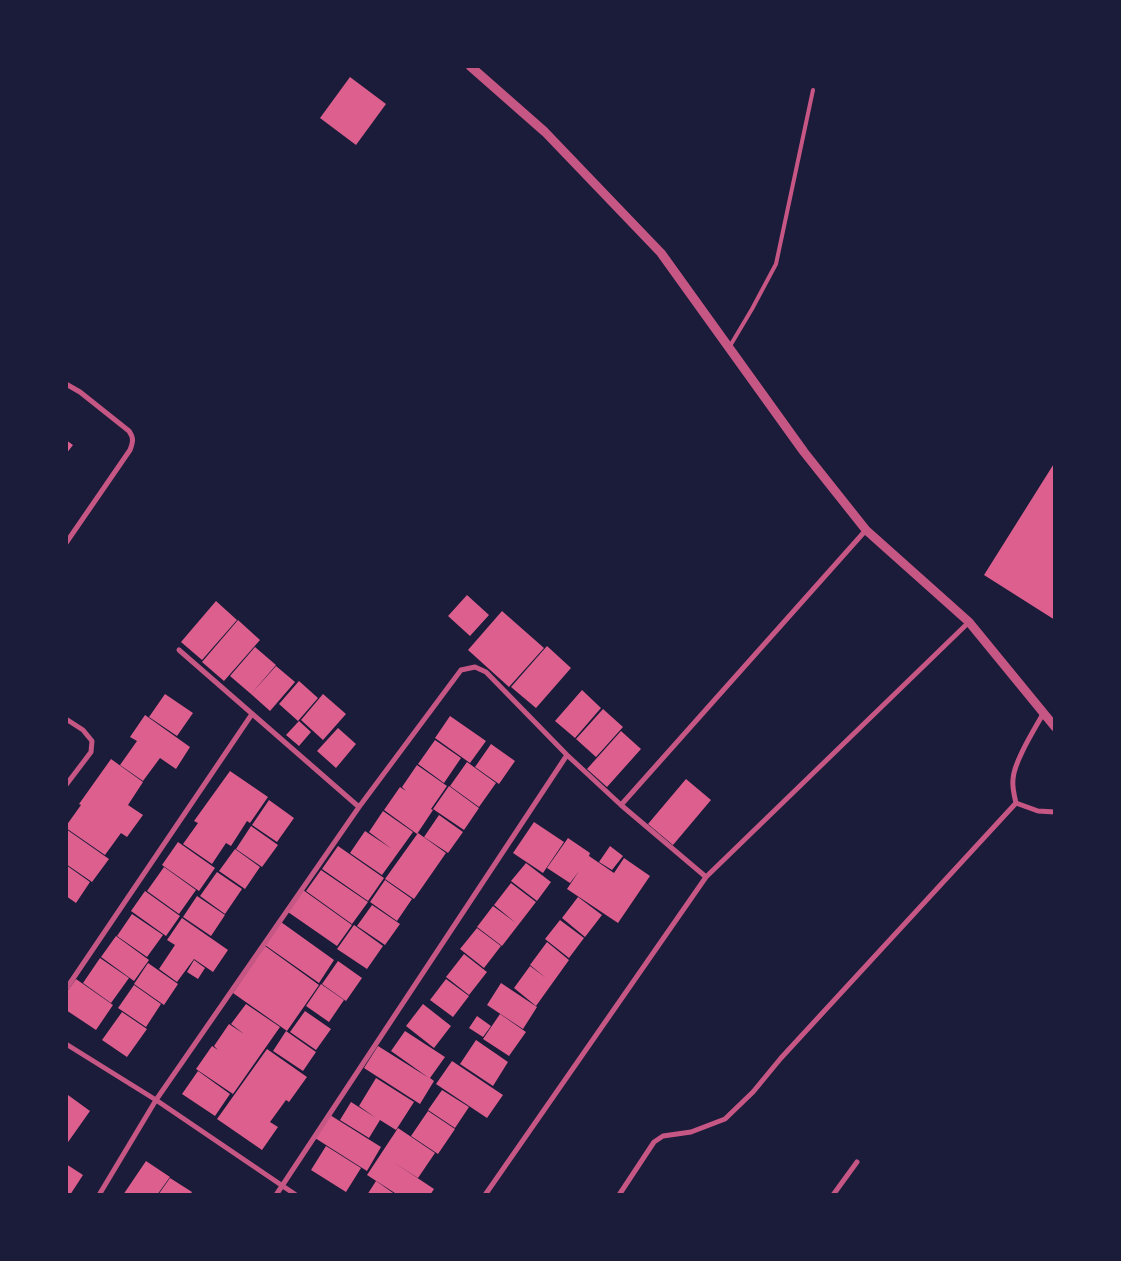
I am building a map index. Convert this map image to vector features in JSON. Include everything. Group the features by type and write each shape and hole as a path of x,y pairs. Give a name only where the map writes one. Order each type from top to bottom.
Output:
{"street":[{"path":"470,66 544,132 661,253 804,452 866,530 969,622 1055,727"},
{"path":"66,384 80,392 129,431 133,442 130,450 66,543"},
{"path":"621,805 866,530"},
{"path":"484,1195 706,876 969,622"},
{"path":"179,650 359,807"},
{"path":"99,1195 156,1100 359,807 461,670 475,667 486,672 567,755 621,805 706,876"},
{"path":"66,988 252,714"},
{"path":"619,1195 654,1142 663,1136 691,1132 725,1119 753,1092 1016,803 1013,778 1017,764 1043,714"},
{"path":"66,719 83,730 92,741 90,752 66,786"},
{"path":"276,1195 567,755"},
{"path":"1016,803 1038,811 1055,812"},
{"path":"66,1044 156,1100 296,1195"},
{"path":"833,1195 857,1162"}],"lane":[{"path":"729,348 776,264 813,90"}],"building":[{"path":"350,77 386,104 356,145 320,118"},
{"path":"66,440 73,445 66,454"},
{"path":"1055,462 1055,620 984,575"},
{"path":"467,595 489,615 470,636 448,616"},
{"path":"216,601 237,620 202,660 181,642"},
{"path":"502,611 544,648 509,687 468,650"},
{"path":"238,620 260,640 224,681 202,662"},
{"path":"547,646 571,668 536,708 511,687"},
{"path":"255,647 276,665 251,694 230,676"},
{"path":"276,666 295,682 270,711 251,694"},
{"path":"299,681 318,698 298,721 279,704"},
{"path":"582,690 601,708 575,738 555,721"},
{"path":"165,694 193,713 177,736 149,717"},
{"path":"323,694 346,714 323,740 301,720"},
{"path":"603,709 623,727 596,757 576,739"},
{"path":"145,715 190,747 176,769 160,758 143,781 120,765 137,741 130,737"},
{"path":"450,716 486,741 470,763 435,738"},
{"path":"299,721 311,732 299,746 286,735"},
{"path":"338,728 356,744 336,768 317,751"},
{"path":"621,731 641,749 607,787 587,769"},
{"path":"435,740 461,758 444,783 418,764"},
{"path":"491,744 515,761 499,784 475,767"},
{"path":"111,759 143,782 128,805 143,815 127,837 121,833 105,855 66,828 66,826"},
{"path":"467,762 496,783 479,807 450,786"},
{"path":"417,765 447,786 417,834 384,810 400,787 406,791 402,787"},
{"path":"230,771 268,797 250,823 247,821 231,846 226,843 212,864 183,844 198,823 194,821"},
{"path":"686,779 711,800 673,845 648,824"},
{"path":"449,786 479,808 464,830 433,809"},
{"path":"269,800 294,818 277,842 252,825"},
{"path":"383,811 413,832 382,875 350,853 365,831 392,849 369,832"},
{"path":"439,815 463,832 448,853 424,837"},
{"path":"534,822 564,842 543,873 513,853"},
{"path":"251,826 278,845 262,867 236,849"},
{"path":"66,829 109,859 92,882 66,864"},
{"path":"418,833 446,853 414,899 385,879"},
{"path":"568,838 590,853 589,856 614,873 624,858 650,876 618,923 567,889 579,871 570,883 547,868"},
{"path":"178,842 215,868 199,891 162,865"},
{"path":"338,846 384,878 368,901 322,869"},
{"path":"610,846 623,856 612,870 599,862"},
{"path":"235,849 260,867 245,889 219,871"},
{"path":"526,863 551,882 537,901 511,881"},
{"path":"66,865 90,882 76,903 66,896"},
{"path":"164,867 196,890 179,914 147,891"},
{"path":"321,870 368,902 352,924 306,891"},
{"path":"217,872 242,889 225,914 200,896"},
{"path":"385,880 412,899 397,921 370,902"},
{"path":"511,883 536,902 502,946 477,927 493,906 516,923 494,905"},
{"path":"303,890 352,925 337,946 288,912"},
{"path":"145,891 180,916 166,936 131,911"},
{"path":"197,896 225,915 211,936 183,917"},
{"path":"578,897 602,915 585,937 562,918"},
{"path":"372,905 400,924 385,945 357,926"},
{"path":"132,914 163,935 147,957 117,936"},
{"path":"182,918 228,950 213,972 194,959 177,982 159,969 175,945 167,940"},
{"path":"560,920 584,938 569,958 545,939"},
{"path":"281,922 334,960 319,983 265,945"},
{"path":"354,925 383,946 367,969 337,949"},
{"path":"477,928 501,946 484,968 460,949"},
{"path":"116,936 149,960 134,981 101,957"},
{"path":"547,942 569,960 536,1006 514,988 530,966 546,978 530,965"},
{"path":"265,946 319,985 287,1031 233,993"},
{"path":"464,954 487,972 469,995 446,977"},
{"path":"100,958 129,978 111,1003 83,983"},
{"path":"194,960 205,968 198,979 187,972"},
{"path":"338,961 362,978 346,1001 322,984"},
{"path":"148,963 178,984 164,1005 134,984"},
{"path":"76,979 113,1005 96,1030 66,1010 66,993"},
{"path":"446,979 469,996 453,1017 430,1000"},
{"path":"501,983 537,1007 523,1029 487,1005"},
{"path":"321,984 344,1000 329,1022 306,1006"},
{"path":"134,985 161,1004 146,1027 118,1008"},
{"path":"246,1004 280,1027 233,1094 196,1069 212,1046 218,1050 214,1046 229,1024 244,1034 231,1024"},
{"path":"423,1004 451,1026 434,1048 406,1026"},
{"path":"305,1011 331,1029 316,1050 290,1032"},
{"path":"122,1012 147,1029 127,1057 102,1040"},
{"path":"500,1014 526,1032 509,1056 483,1039"},
{"path":"477,1016 491,1026 483,1037 469,1028"},
{"path":"286,1031 316,1052 303,1071 273,1051"},
{"path":"405,1031 445,1057 430,1078 434,1081 420,1104 364,1068 378,1046 429,1078 391,1051"},
{"path":"476,1040 508,1062 493,1086 460,1064"},
{"path":"267,1049 307,1077 289,1102 286,1100 270,1122 278,1127 262,1150 217,1119"},
{"path":"452,1061 503,1095 487,1118 436,1084"},
{"path":"198,1071 230,1094 215,1116 182,1094"},
{"path":"376,1078 414,1102 396,1130 380,1120 369,1138 340,1120 351,1102 376,1118 359,1106"},
{"path":"442,1090 469,1107 455,1128 428,1110"},
{"path":"68,1095 90,1111 66,1145 66,1097"},
{"path":"428,1111 455,1129 438,1154 411,1136"},
{"path":"330,1115 381,1147 367,1171 315,1138"},
{"path":"398,1128 435,1153 418,1178 392,1161 434,1189 430,1195 398,1195 367,1175"},
{"path":"326,1146 361,1168 346,1192 311,1170"},
{"path":"146,1161 170,1177 157,1195 123,1195"},
{"path":"66,1164 83,1175 70,1195 66,1195"},
{"path":"170,1178 192,1192 190,1195 158,1195"},
{"path":"376,1181 396,1195 367,1195"}]}
